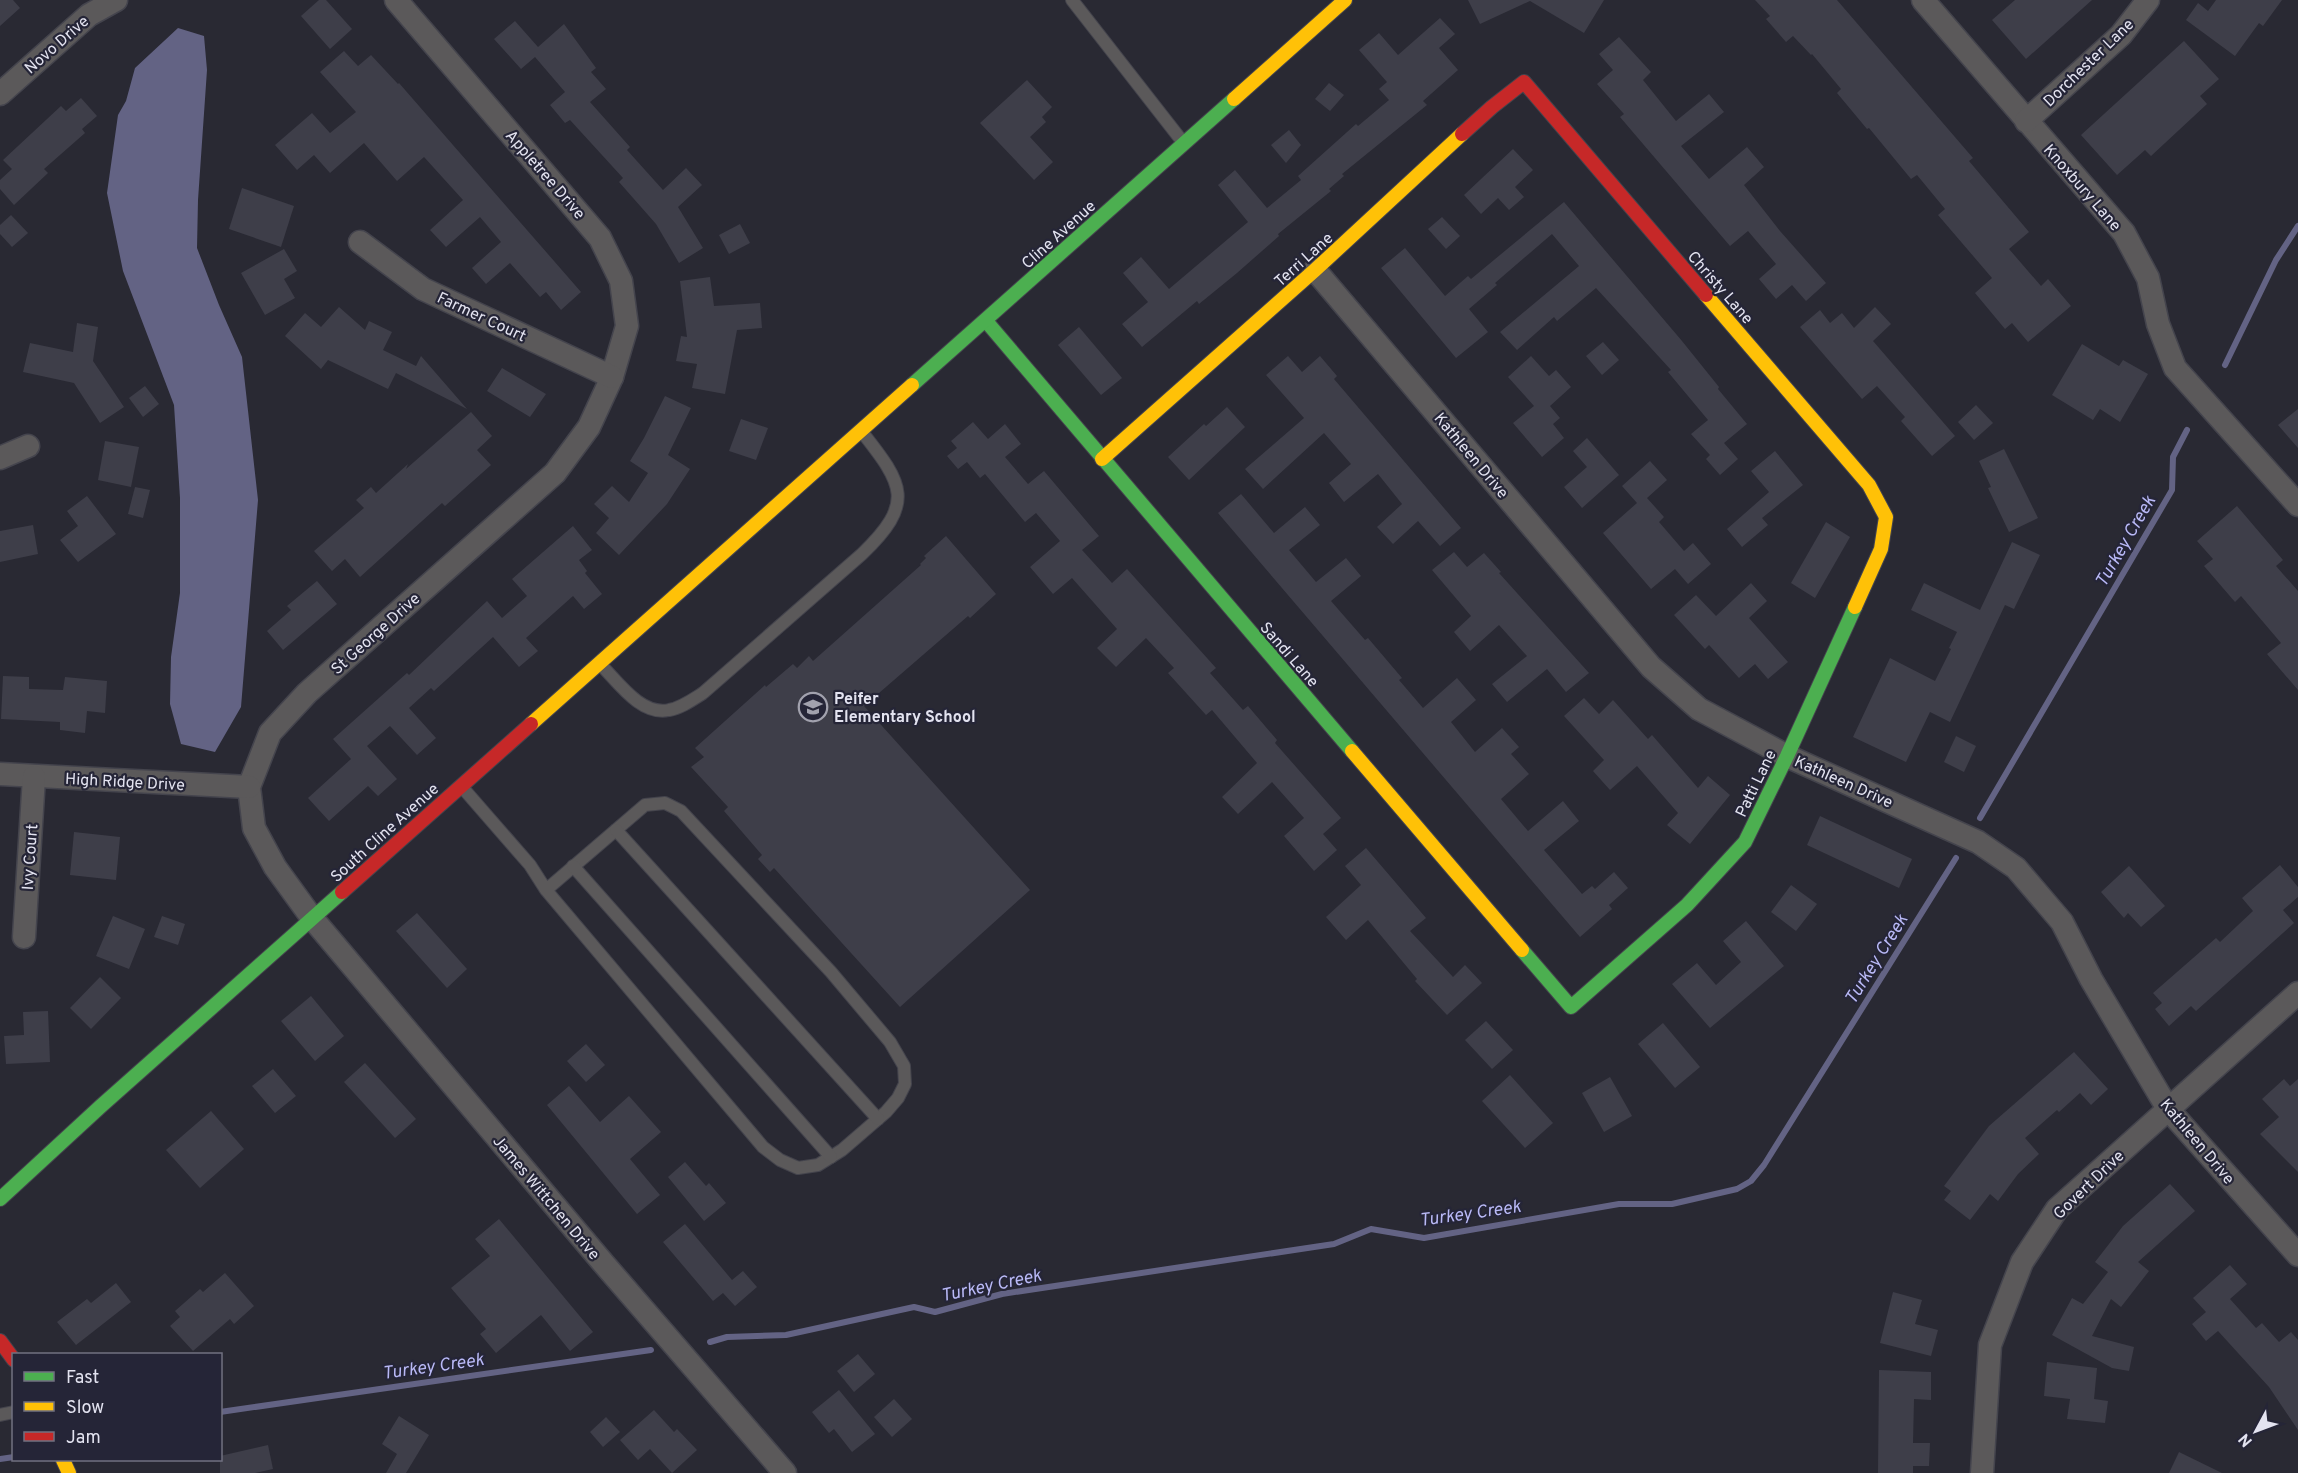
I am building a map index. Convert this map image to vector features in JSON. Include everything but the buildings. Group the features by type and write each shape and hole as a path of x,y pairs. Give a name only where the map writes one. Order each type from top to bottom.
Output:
{"street":[{"name":"Novo Drive","path":"0,94 89,15 116,0"},
{"name":"Appletree Drive","path":"396,0 600,238 621,282 627,326 612,377"},
{"name":"Cline Avenue","path":"792,493 1345,0"},
{"name":"Knoxbury Lane","path":"1923,0 2124,233 2148,278 2158,324 2175,368 2298,505"},
{"name":"Dorchester Lane","path":"2026,121 2121,35 2148,0"},
{"name":"Terri Lane","path":"1102,459 1315,270 1492,107 1524,82"},
{"name":"Christy Lane","path":"1524,82 1869,485 1886,518"},
{"name":"Farmer Court","path":"360,242 423,289 612,377"},
{"name":"Kathleen Drive","path":"1315,270 1651,667 1699,709 1787,756 1978,842 2016,868 2062,922 2091,979 2168,1109 2298,1255"},
{"name":"Sandi Lane","path":"986,321 1571,1007"},
{"name":"St George Drive","path":"312,918 275,867 254,828 249,787 270,733 307,693 555,473 589,427 612,377"},
{"path":"0,458 28,446"},
{"name":"South Cline Avenue","path":"0,1199 312,918 792,493"},
{"name":"Patti Lane","path":"1571,1007 1687,905 1745,842 1787,756 1881,549 1886,518"},
{"name":"High Ridge Drive","path":"0,774 249,787"},
{"name":"Ivy Court","path":"24,938 34,777"},
{"name":"James Wittchen Drive","path":"312,918 604,1264 785,1473"},
{"name":"Govert Drive","path":"1982,1473 1990,1345 2022,1262 2057,1209 2298,993"},
{"path":"0,1341 12,1357"}],"lane":[{"path":"1072,0 1185,144"},
{"path":"600,664 635,700 653,710 668,711 683,705 703,693 862,554 884,533 894,517 899,498 896,480 886,462 861,432"},
{"path":"461,786 530,865 546,890 763,1147 780,1160 798,1168 818,1165 878,1119 898,1098 905,1083 904,1066 890,1042 831,972 700,828 681,811 665,803 645,805 546,890"},
{"path":"616,830 878,1119"},
{"path":"573,866 831,1157"}],"water":[{"path":"178,28 204,36 207,70 197,248 242,357 258,500 241,707 215,752 181,744 170,704 171,657 180,593 180,498 174,405 123,271 107,193 118,115 126,101 135,68"}],"waterway":[{"name":"Turkey Creek","path":"2225,365 2276,260 2298,226"},
{"name":"Turkey Creek","path":"1980,818 2172,490 2173,457 2187,430"},
{"name":"Turkey Creek","path":"710,1342 727,1337 786,1335 914,1307 935,1312 1002,1294 1334,1244 1371,1229 1424,1238 1619,1204 1672,1204 1737,1189 1751,1181 1764,1165 1956,858"},
{"name":"Turkey Creek","path":"222,1412 651,1350"},
{"name":"Turkey Creek","path":"0,1459 12,1457"}],"traffic: fast":[{"path":"912,385 1234,99"},
{"path":"986,321 1352,751"},
{"path":"1522,950 1571,1007 1687,905 1745,842 1855,607"},
{"path":"0,1199 342,892"}],"traffic: slow":[{"path":"1234,99 1345,0"},
{"path":"1102,459 1315,270 1462,134"},
{"path":"1706,295 1869,485 1886,517 1881,549 1855,607"},
{"path":"531,724 912,385"},
{"path":"1352,751 1522,950"},
{"path":"63,1461 69,1473"}],"traffic: jam":[{"path":"1462,134 1524,82 1706,295"},
{"path":"342,892 531,724"},
{"path":"0,1341 12,1357"}],"place":[{"name":"Peifer Elementary School","path":"813,707"}]}
